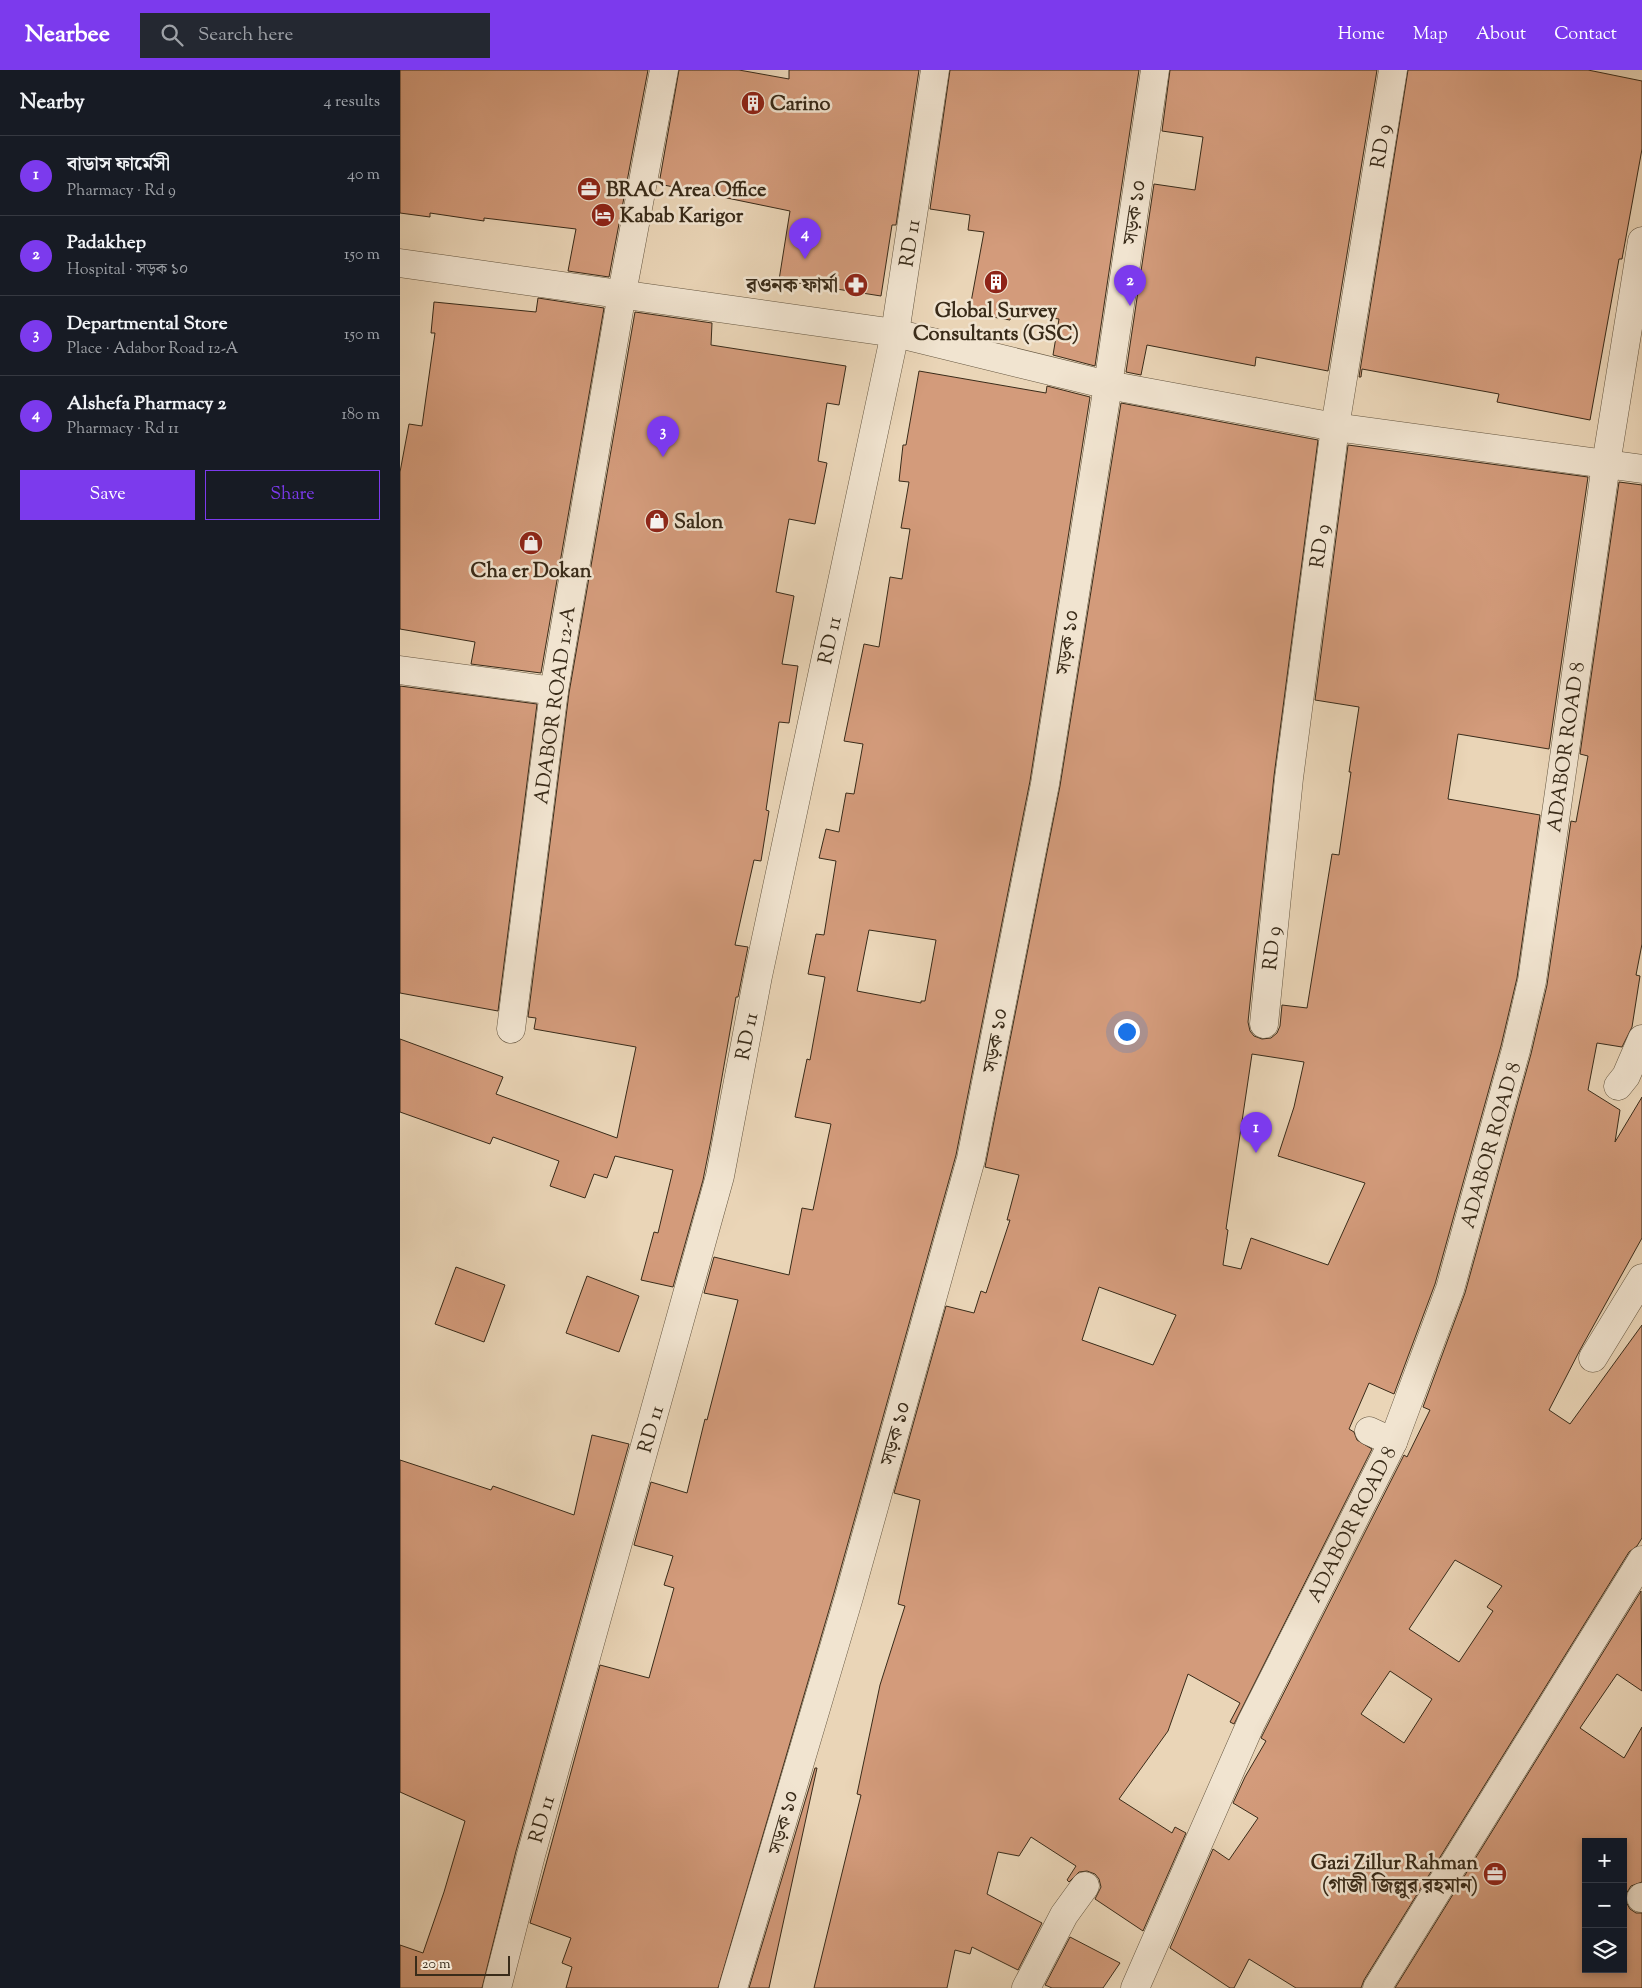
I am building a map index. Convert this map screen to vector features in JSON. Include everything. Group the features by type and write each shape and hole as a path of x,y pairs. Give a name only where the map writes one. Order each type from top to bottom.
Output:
{"street":[{"name":"ADABOR ROAD 12-A","path":"511,1029 554,691 622,293 664,70"},
{"name":"RD 11","path":"497,1988 534,1845 720,1176 758,976 895,333 935,70"},
{"name":"সড়ক ১০","path":"733,1988 849,1597 971,1158 1045,784 1156,70"},
{"name":"RD 9","path":"1264,1024 1288,778 1335,427 1393,70"},
{"name":"ADABOR ROAD 8","path":"1135,1988 1252,1723 1393,1442 1450,1289 1516,1050 1532,981 1606,464 1642,241"},
{"path":"400,263 895,333 1108,385 1335,427 1642,469"},
{"path":"400,670 554,691"},
{"path":"1618,1086 1626,1076 1642,1039"},
{"path":"1593,1358 1642,1278"},
{"path":"1369,1431 1393,1442"},
{"path":"1378,1988 1642,1560"},
{"path":"1026,1988 1064,1915 1085,1886"}],"building":[{"path":"400,70 648,70 609,277 568,271 576,229 484,218 484,221 430,213 430,217 400,213"},
{"path":"679,70 739,70 789,79 789,70 919,70 896,225 892,225 881,296 779,280 790,211 659,184"},
{"path":"950,70 1139,70 1095,366 1053,355 1059,319 1012,312 1010,320 969,313 984,232 968,230 970,215 930,209"},
{"path":"1170,70 1377,70 1328,371 1256,357 1255,366 1147,345 1141,375 1126,372 1154,184 1195,190 1203,137 1162,131"},
{"path":"1408,70 1588,70 1642,81 1642,149 1622,259 1619,259 1590,420 1497,402 1499,394 1362,369 1361,377 1359,377"},
{"path":"538,298 604,308 541,673 471,664 475,642 400,629 400,472 409,424 422,426 435,333 431,333 434,302 536,312"},
{"path":"635,312 712,323 711,345 846,366 839,405 827,403 818,461 827,463 815,524 789,519 776,592 794,596 782,664 798,666 789,723 779,722 766,810 769,811 761,861 754,860 735,945 748,947 738,997 736,997 703,1180 673,1287 641,1280 654,1232 658,1233 673,1170 615,1156 607,1178 594,1174 585,1198 550,1186 559,1161 493,1137 490,1144 400,1112 400,1039 503,1077 496,1094 617,1138 636,1047 534,1029 536,1018 528,1017 569,693"},
{"path":"919,371 1046,393 1047,386 1090,397 1030,781 956,1155 834,1593 718,1988 566,1988 572,1967 562,1963 571,1938 530,1923 600,1665 649,1678 674,1588 664,1585 673,1556 634,1545 651,1482 687,1493 705,1419 707,1420 738,1300 704,1293 714,1257 789,1275 802,1208 813,1210 831,1124 795,1117 807,1059 810,1060 825,977 808,974 816,934 824,935 836,861 819,858 826,829 839,832 846,793 854,794 863,744 844,741 864,644 879,647 890,577 902,579 910,529 901,528 909,482 899,481 903,445 906,445","holes":["869,930 936,940 925,1001 921,1001 921,1003 857,991"]},
{"path":"1121,403 1318,440 1274,776 1248,1022 1250,1031 1254,1036 1262,1039 1271,1038 1277,1033 1280,1026 1282,1005 1307,1008 1332,854 1339,855 1351,772 1349,772 1359,707 1315,700 1348,445 1588,477 1549,749 1458,734 1448,799 1540,815 1517,978 1501,1046 1435,1284 1394,1394 1369,1383 1349,1429 1354,1432 1357,1440 1372,1449 1234,1724 1230,1722 1240,1703 1188,1674 1168,1731 1119,1799 1172,1833 1175,1827 1186,1833 1143,1931 1095,1899 1101,1887 1099,1879 1095,1874 1087,1871 1079,1872 1069,1882 1067,1880 1076,1866 1031,1837 1019,1856 998,1852 987,1894 1042,1923 1018,1970 972,1947 970,1954 955,1950 947,1988 814,1988 861,1795 857,1794 880,1685 905,1606 898,1604 920,1500 894,1493 946,1306 974,1313 981,1291 986,1293 1010,1220 1007,1220 1019,1175 985,1167 1060,786","holes":["1252,1054 1304,1062 1294,1107 1278,1156 1365,1183 1328,1265 1251,1238 1241,1269 1223,1265 1228,1230 1226,1229","1099,1287 1176,1315 1153,1365 1082,1340"]},
{"path":"1619,482 1642,485 1642,944 1636,975 1640,976 1632,1027 1622,1047 1597,1043 1588,1090 1620,1110 1615,1142 1642,1097 1642,1238 1549,1410 1570,1424 1642,1325 1642,1538 1637,1546 1629,1552 1364,1980 1361,1988 1296,1988 1249,1959 1234,1988 1230,1988 1170,1948 1213,1849 1229,1860 1258,1818 1233,1803 1245,1777 1266,1741 1261,1738 1265,1730 1404,1455 1407,1457 1430,1410 1423,1407 1465,1293 1531,1054 1547,985 1571,821 1576,822 1588,756 1580,754","holes":["1455,1560 1502,1586 1487,1607 1493,1611 1459,1662 1409,1629","1390,1671 1432,1699 1404,1743 1361,1714"]},
{"path":"400,686 537,704 498,1011 400,993"},
{"path":"456,1267 505,1285 484,1342 435,1324"},
{"path":"587,1276 639,1296 619,1352 566,1333"},
{"path":"592,1435 629,1444 516,1851 482,1988 400,1988 400,1945 423,1953 444,1892 465,1821 400,1792 400,1460 491,1490 493,1486 574,1515"},
{"path":"1641,1591 1642,1691 1617,1674 1580,1728 1624,1758 1642,1727 1642,1882 1631,1886 1627,1892 1627,1838 1582,1838 1582,1973 1627,1973 1627,1904 1630,1909 1636,1913 1642,1913 1642,1988 1395,1988"},
{"path":"815,1768 817,1768 769,1988 749,1988"},
{"path":"1070,1937 1120,1963 1103,1988 1052,1988 1045,1985"}],"place":[{"name":"Carino","path":"753,103"},
{"name":"BRAC Area Office","path":"589,189"},
{"name":"Kabab Karigor","path":"603,215"},
{"name":"Alshefa Pharmacy 2","path":"805,259"},
{"name":"Global Survey Consultants (GSC)","path":"996,282"},
{"name":"রওনক ফার্মা","path":"856,285"},
{"name":"Padakhep","path":"1130,306"},
{"name":"Departmental Store","path":"663,457"},
{"name":"Salon","path":"657,521"},
{"name":"Cha er Dokan","path":"531,543"},
{"name":"বাডাস ফার্মেসী","path":"1256,1153"},
{"name":"Gazi Zillur Rahman (গাজী জিল্লুর রহমান)","path":"1495,1874"}]}
